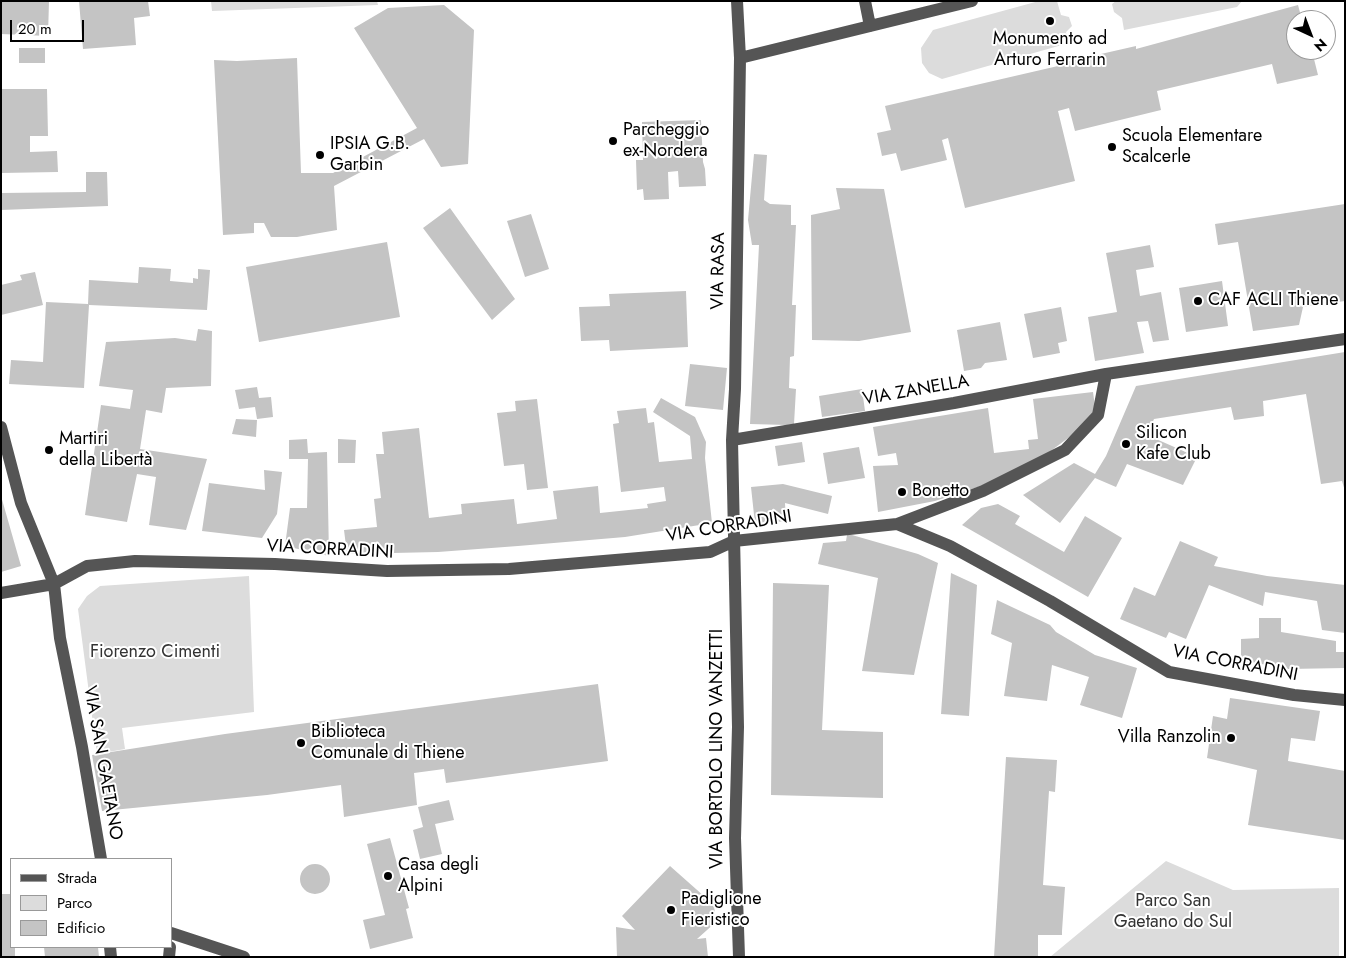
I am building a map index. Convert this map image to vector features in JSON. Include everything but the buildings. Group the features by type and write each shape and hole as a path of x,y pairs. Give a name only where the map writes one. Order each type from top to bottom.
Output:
{"street":[{"name":"VIA RASA","path":"734,540 732,440 735,389 740,58 737,1"},
{"path":"865,1 870,26"},
{"path":"740,58 972,1"},
{"name":"VIA ZANELLA","path":"732,440 954,403 1106,374 1345,339"},
{"path":"896,524 984,491 1065,450 1098,415 1106,374"},
{"name":"VIA SAN GAETANO","path":"1,427 21,503 54,584 60,638 82,747 101,858"},
{"name":"VIA CORRADINI","path":"1,593 54,584 87,566 135,561 275,564 387,571 510,570 710,552 734,540 896,524 939,540 1169,672 1294,695 1345,700"},
{"name":"VIA BORTOLO LINO VANZETTI","path":"734,540 738,727 736,838 739,957"},
{"path":"172,933 244,957"}],"green space":[{"path":"211,1 377,1 378,5 212,11"},
{"path":"1039,1 1057,1 1061,15 1069,17 1072,26 1066,32 1069,43 942,79 929,73 922,63 921,48 933,30"},
{"path":"1116,1 1242,1 1237,7 1124,30 1122,18 1114,12 1112,4"},
{"name":"Fiorenzo Cimenti","path":"249,576 254,712 122,728 125,749 97,754 78,609 87,596 100,586"},
{"name":"Parco San Gaetano do Sul","path":"1166,861 1233,890 1339,888 1339,957 1050,957"}],"place":[{"name":"Monumento ad Arturo Ferrarin","path":"1050,21"},
{"name":"Parcheggio ex-Nordera","path":"613,141"},
{"name":"Scuola Elementare Scalcerle","path":"1112,147"},
{"name":"IPSIA G.B. Garbin","path":"320,155"},
{"name":"CAF ACLI Thiene","path":"1198,301"},
{"name":"Silicon Kafe Club","path":"1126,444"},
{"name":"Martiri della Libertà","path":"49,450"},
{"name":"Bonetto","path":"902,492"},
{"name":"Villa Ranzolin","path":"1231,738"},
{"name":"Biblioteca Comunale di Thiene","path":"301,743"},
{"name":"Casa degli Alpini","path":"388,876"},
{"name":"Padiglione Fieristico","path":"671,910"}]}
